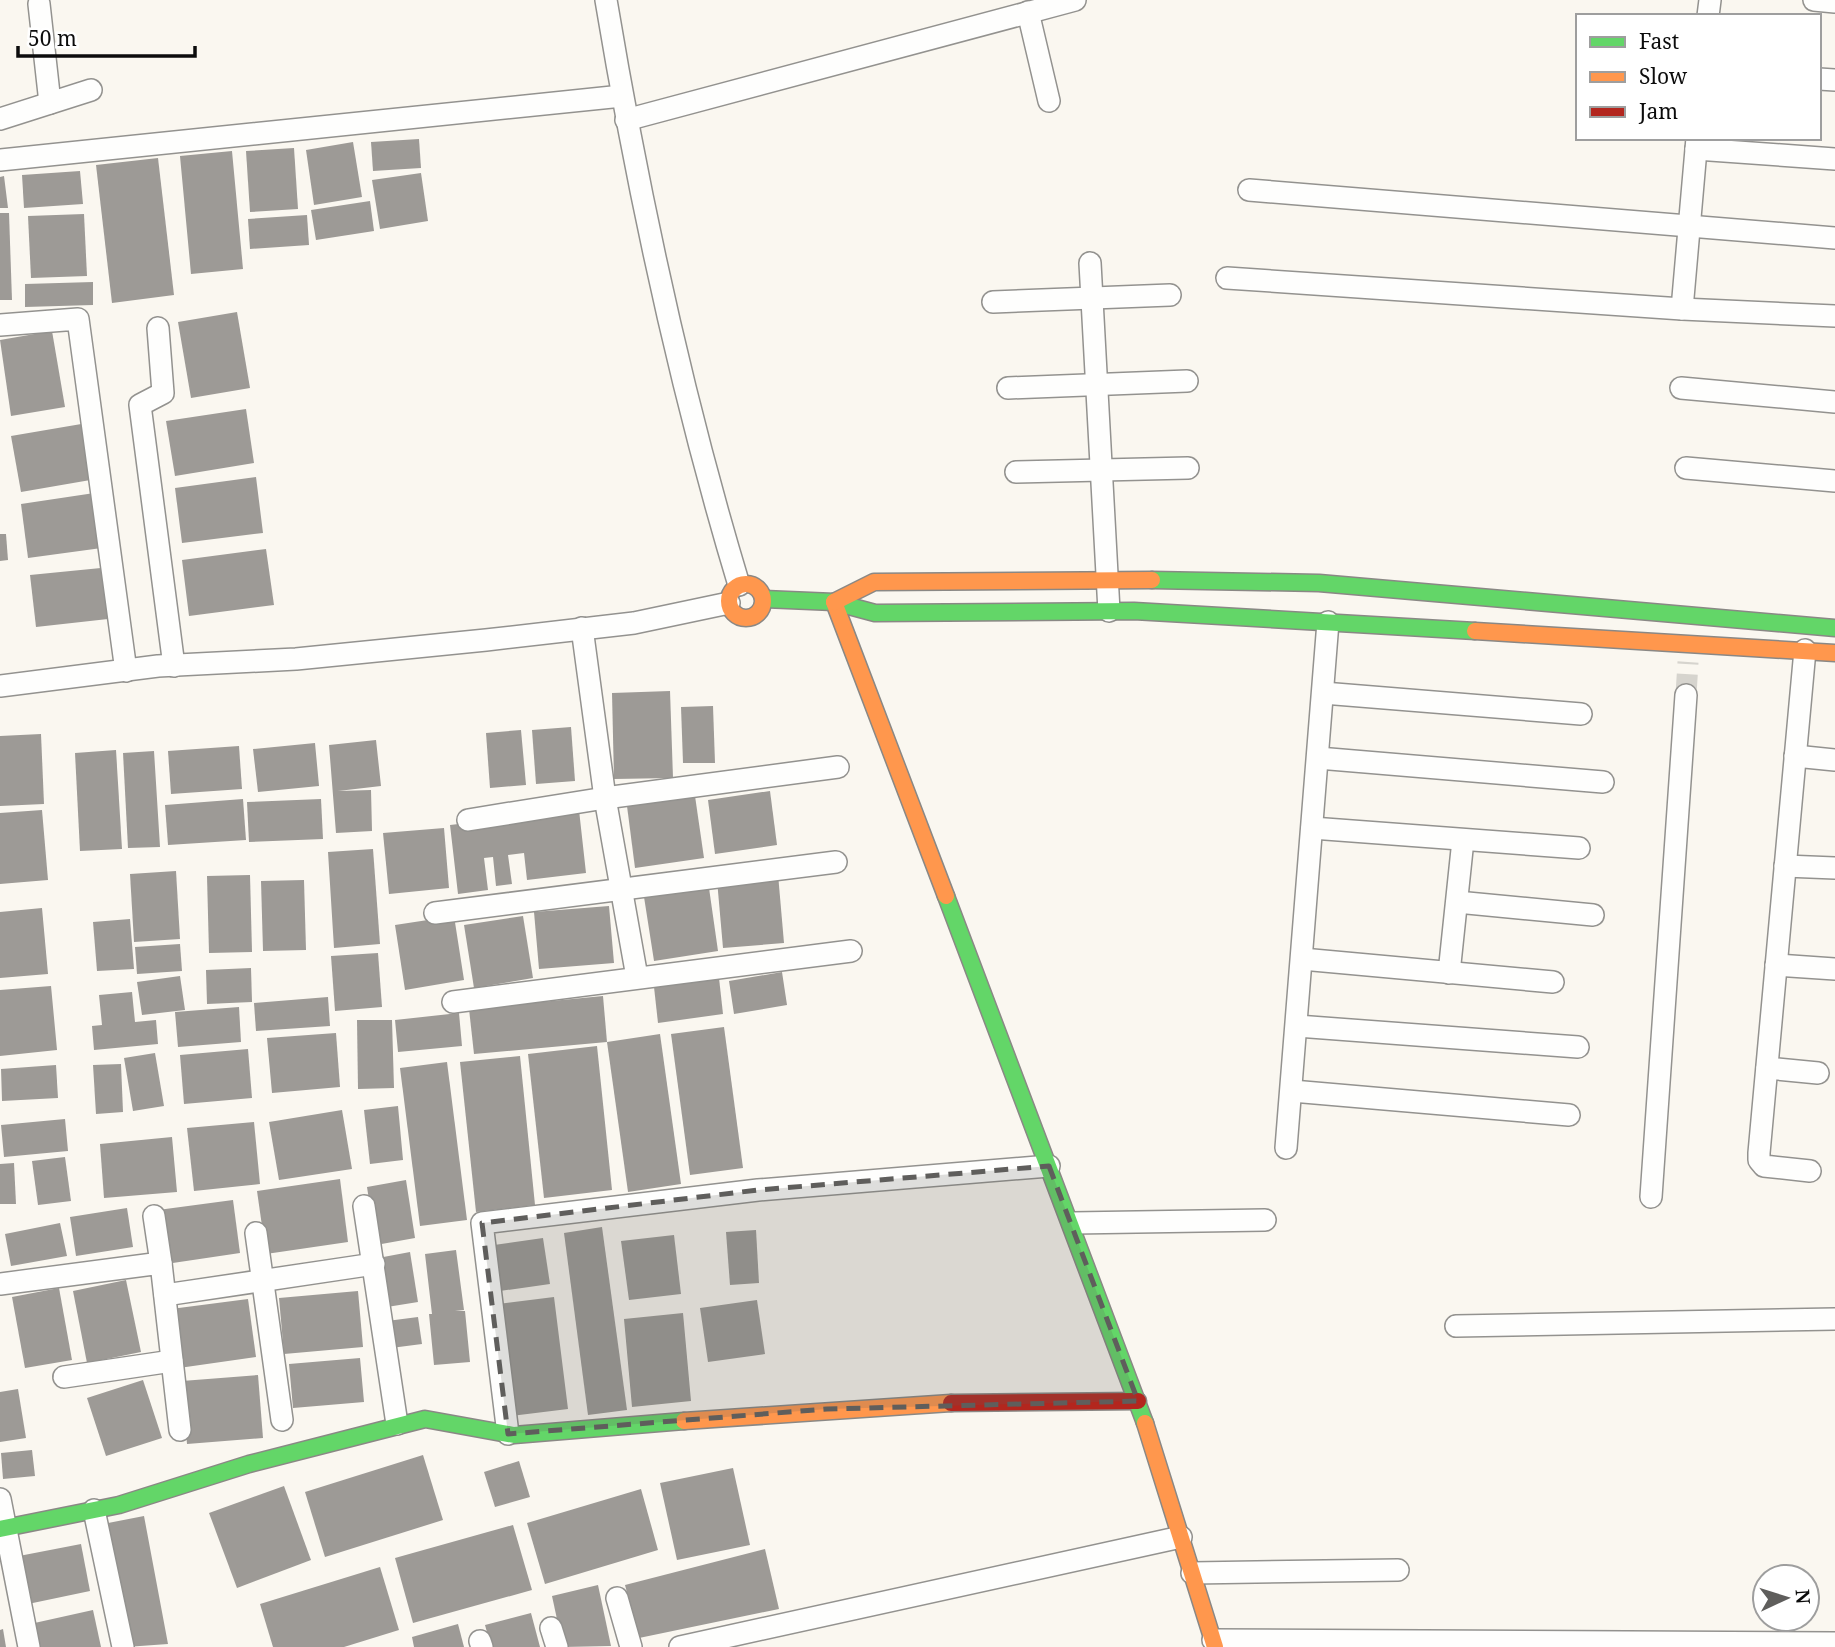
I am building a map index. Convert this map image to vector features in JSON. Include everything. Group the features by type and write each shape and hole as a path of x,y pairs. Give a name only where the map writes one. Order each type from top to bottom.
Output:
{"street":[{"path":"0,686 174,666 296,659 634,623 734,594 745,583 757,587 764,599 761,611 748,619 736,615 734,594 670,330 626,120 606,0"},
{"path":"626,120 1075,0"},
{"path":"1814,0 1835,2"},
{"path":"39,4 50,103"},
{"path":"1028,12 1049,101"},
{"path":"0,119 91,90"},
{"path":"0,160 622,96"},
{"path":"1682,309 1697,144 1835,159"},
{"path":"1249,190 1835,239"},
{"path":"1090,263 1109,611"},
{"path":"1227,278 1682,309 1835,316"},
{"path":"993,302 1170,295"},
{"path":"0,325 78,319 126,671"},
{"path":"158,328 163,393 140,405 174,666"},
{"path":"1007,388 1186,381"},
{"path":"1681,388 1835,402"},
{"path":"1016,472 1188,468"},
{"path":"1686,468 1835,481"},
{"path":"834,603 874,582 1108,579 1320,583 1835,628"},
{"path":"764,599 834,603 875,613 1109,611 1328,622 1688,652 1805,650 1835,653"},
{"path":"834,603 1073,1223 1138,1401 1214,1644 1835,1643"},
{"path":"1688,652 1691,617"},
{"path":"1286,1148 1328,622"},
{"path":"582,628 605,798 638,976"},
{"path":"1805,650 1759,1160 1764,1166 1810,1171"},
{"path":"1323,693 1581,714"},
{"path":"1651,1197 1686,695"},
{"path":"1795,756 1835,760"},
{"path":"1318,758 1603,782"},
{"path":"468,820 605,798 838,767"},
{"path":"1312,828 1579,848"},
{"path":"1449,973 1463,840"},
{"path":"435,913 836,862"},
{"path":"1785,866 1835,868"},
{"path":"1457,902 1593,915"},
{"path":"453,1002 638,976 851,951"},
{"path":"1302,959 1553,982"},
{"path":"1776,965 1835,969"},
{"path":"1297,1026 1578,1047"},
{"path":"1767,1068 1818,1073"},
{"path":"1292,1091 1569,1115"},
{"path":"508,1434 482,1223 758,1190 1049,1166"},
{"path":"364,1206 397,1424"},
{"path":"154,1216 180,1430"},
{"path":"1073,1223 1265,1220"},
{"path":"256,1233 282,1420"},
{"path":"0,1284 161,1263"},
{"path":"165,1295 374,1265"},
{"path":"1457,1326 1835,1319"},
{"path":"64,1377 172,1361"},
{"path":"3,1528 94,1510 397,1424 425,1419 508,1434 827,1409 993,1401 1138,1401"},
{"path":"0,1499 3,1528 29,1647"},
{"path":"94,1510 123,1647"},
{"path":"680,1647 1181,1538"},
{"path":"1192,1573 1398,1570"},
{"path":"617,1598 631,1647"}],"highlighted area":[{"path":"1049,1166 1138,1401 827,1409 508,1434 482,1223 758,1190"}],"building":[{"path":"419,139 421,168 373,171 371,142"},
{"path":"353,142 362,197 314,205 306,150"},
{"path":"294,148 298,209 250,212 246,151"},
{"path":"232,151 243,269 191,274 180,156"},
{"path":"158,158 174,295 112,303 96,165"},
{"path":"80,171 83,204 24,208 22,175"},
{"path":"421,173 428,221 380,229 372,180"},
{"path":"4,176 8,208 0,208 0,177"},
{"path":"370,201 374,231 316,240 311,210"},
{"path":"0,213 9,213 12,300 0,300"},
{"path":"84,214 87,276 31,278 28,216"},
{"path":"307,215 309,245 250,249 248,219"},
{"path":"93,282 93,305 25,307 25,284"},
{"path":"237,312 250,388 191,398 178,322"},
{"path":"52,331 65,407 11,416 0,340"},
{"path":"246,409 254,463 175,476 166,421"},
{"path":"93,422 102,478 21,492 11,436"},
{"path":"256,477 263,533 182,543 175,488"},
{"path":"101,492 109,547 28,558 21,504"},
{"path":"0,534 6,534 8,560 0,561"},
{"path":"266,549 274,605 189,616 182,560"},
{"path":"111,567 117,618 36,627 30,575"},
{"path":"670,691 673,778 614,779 612,693"},
{"path":"713,706 715,763 683,763 681,707"},
{"path":"571,727 575,781 536,784 532,730"},
{"path":"521,730 526,785 490,788 486,733"},
{"path":"41,734 44,804 0,806 0,736"},
{"path":"376,740 381,786 338,791 371,790 372,831 336,833 329,745"},
{"path":"315,743 319,786 258,792 253,749"},
{"path":"239,746 242,789 171,794 168,751"},
{"path":"116,750 122,849 80,851 75,753"},
{"path":"154,751 160,847 128,848 123,753"},
{"path":"770,791 777,845 715,854 708,800"},
{"path":"695,796 704,858 635,868 627,806"},
{"path":"243,799 246,840 168,845 165,805"},
{"path":"321,799 323,839 249,842 247,802"},
{"path":"42,810 48,880 0,884 0,813"},
{"path":"579,810 586,873 527,880 524,853 508,855 512,884 496,886 493,857 484,858 488,890 458,894 450,825"},
{"path":"444,828 449,888 389,894 383,833"},
{"path":"373,849 380,944 334,948 328,852"},
{"path":"176,871 180,939 134,942 130,874"},
{"path":"778,874 784,943 723,948 717,880"},
{"path":"250,875 252,952 209,953 207,876"},
{"path":"304,880 306,950 263,951 261,881"},
{"path":"709,888 718,951 654,961 644,897"},
{"path":"609,906 614,963 539,969 534,912"},
{"path":"42,908 48,974 0,978 0,912"},
{"path":"454,916 464,980 405,990 395,925"},
{"path":"523,916 533,978 474,988 464,925"},
{"path":"130,919 134,969 97,971 93,922"},
{"path":"180,944 182,971 137,974 135,947"},
{"path":"378,953 382,1007 335,1011 331,956"},
{"path":"251,968 252,1002 207,1004 206,970"},
{"path":"782,972 787,1005 734,1014 729,981"},
{"path":"180,976 185,1010 142,1015 137,982"},
{"path":"719,978 723,1014 658,1023 654,987"},
{"path":"51,986 57,1050 0,1056 0,990"},
{"path":"132,992 135,1022 156,1020 158,1044 94,1050 92,1026 102,1025 99,995"},
{"path":"603,996 607,1042 474,1054 469,1009"},
{"path":"328,997 330,1026 256,1031 254,1003"},
{"path":"239,1007 241,1042 178,1047 175,1012"},
{"path":"459,1013 462,1046 398,1052 395,1020"},
{"path":"357,1020 392,1020 394,1088 358,1089"},
{"path":"724,1027 743,1168 690,1175 671,1034"},
{"path":"336,1033 340,1087 272,1093 267,1038"},
{"path":"660,1034 681,1184 628,1192 607,1042"},
{"path":"597,1046 612,1190 544,1198 528,1054"},
{"path":"248,1049 252,1098 184,1104 180,1055"},
{"path":"155,1053 164,1106 133,1111 124,1058"},
{"path":"520,1056 535,1205 476,1212 460,1062"},
{"path":"447,1062 467,1220 420,1226 400,1068"},
{"path":"121,1064 123,1112 96,1114 93,1065"},
{"path":"56,1065 58,1098 2,1101 1,1069"},
{"path":"398,1106 403,1160 370,1164 364,1110"},
{"path":"342,1110 352,1169 279,1180 269,1122"},
{"path":"65,1119 68,1151 4,1157 1,1125"},
{"path":"254,1122 260,1184 194,1191 187,1128"},
{"path":"172,1137 177,1192 104,1198 100,1144"},
{"path":"65,1157 71,1201 38,1205 32,1161"},
{"path":"14,1163 16,1204 0,1204 0,1164"},
{"path":"340,1179 348,1242 266,1254 257,1191"},
{"path":"406,1180 415,1238 376,1245 367,1187"},
{"path":"233,1200 240,1253 166,1264 158,1210"},
{"path":"127,1208 133,1247 76,1256 70,1217"},
{"path":"60,1223 67,1256 11,1266 5,1234"},
{"path":"602,1227 627,1410 588,1415 564,1233"},
{"path":"756,1230 759,1283 730,1285 726,1232"},
{"path":"674,1235 681,1294 629,1300 621,1241"},
{"path":"543,1238 550,1284 493,1292 487,1246"},
{"path":"456,1250 464,1310 455,1311 465,1311 470,1362 434,1365 429,1314 432,1314 425,1254"},
{"path":"410,1252 418,1302 387,1307 378,1258"},
{"path":"126,1280 141,1352 87,1363 73,1291"},
{"path":"59,1288 72,1360 25,1368 12,1297"},
{"path":"358,1291 363,1347 284,1354 279,1298"},
{"path":"554,1297 568,1409 511,1416 498,1304"},
{"path":"248,1299 256,1357 179,1368 171,1309"},
{"path":"757,1300 765,1354 708,1362 700,1308"},
{"path":"683,1313 691,1401 632,1407 624,1319"},
{"path":"418,1317 422,1344 391,1348 387,1321"},
{"path":"360,1358 364,1402 293,1408 289,1364"},
{"path":"258,1375 263,1438 187,1444 182,1381"},
{"path":"143,1380 162,1438 106,1456 87,1398"},
{"path":"18,1389 26,1438 0,1442 0,1392"},
{"path":"32,1450 35,1476 3,1479 1,1453"},
{"path":"423,1455 443,1520 325,1557 305,1492"},
{"path":"519,1461 530,1497 495,1507 484,1472"},
{"path":"733,1468 750,1545 677,1560 660,1483"},
{"path":"284,1486 311,1560 237,1588 209,1513"},
{"path":"641,1489 658,1550 545,1584 527,1523"},
{"path":"144,1516 168,1644 126,1647 103,1524"},
{"path":"513,1525 532,1590 413,1623 395,1558"},
{"path":"81,1544 90,1591 28,1604 19,1556"},
{"path":"765,1549 779,1609 639,1638 625,1585"},
{"path":"380,1567 399,1630 344,1647 273,1647 260,1604"},
{"path":"598,1585 611,1646 563,1647 552,1596"},
{"path":"93,1610 101,1647 35,1647 30,1624"},
{"path":"531,1613 540,1647 491,1647 485,1625"},
{"path":"458,1624 464,1647 414,1647 412,1637"},
{"path":"3,1629 6,1647 0,1647 0,1630"}],"tunnel":[{"path":"1686,695 1688,662"}],"traffic: fast":[{"path":"1152,580 1319,583 1835,628"},
{"path":"764,599 834,602 875,613 1134,611 1475,631"},
{"path":"946,896 1145,1423"},
{"path":"0,1529 119,1505 249,1464 425,1419 514,1435 684,1421"}],"traffic: slow":[{"path":"834,602 874,582 1152,580"},
{"path":"746,584 758,589 763,601 758,613 746,618 734,613 729,601 734,589 746,584"},
{"path":"834,602 946,896"},
{"path":"1475,631 1835,653"},
{"path":"684,1421 951,1403"},
{"path":"1145,1423 1215,1647"}],"traffic: jam":[{"path":"951,1403 1138,1401"}]}
